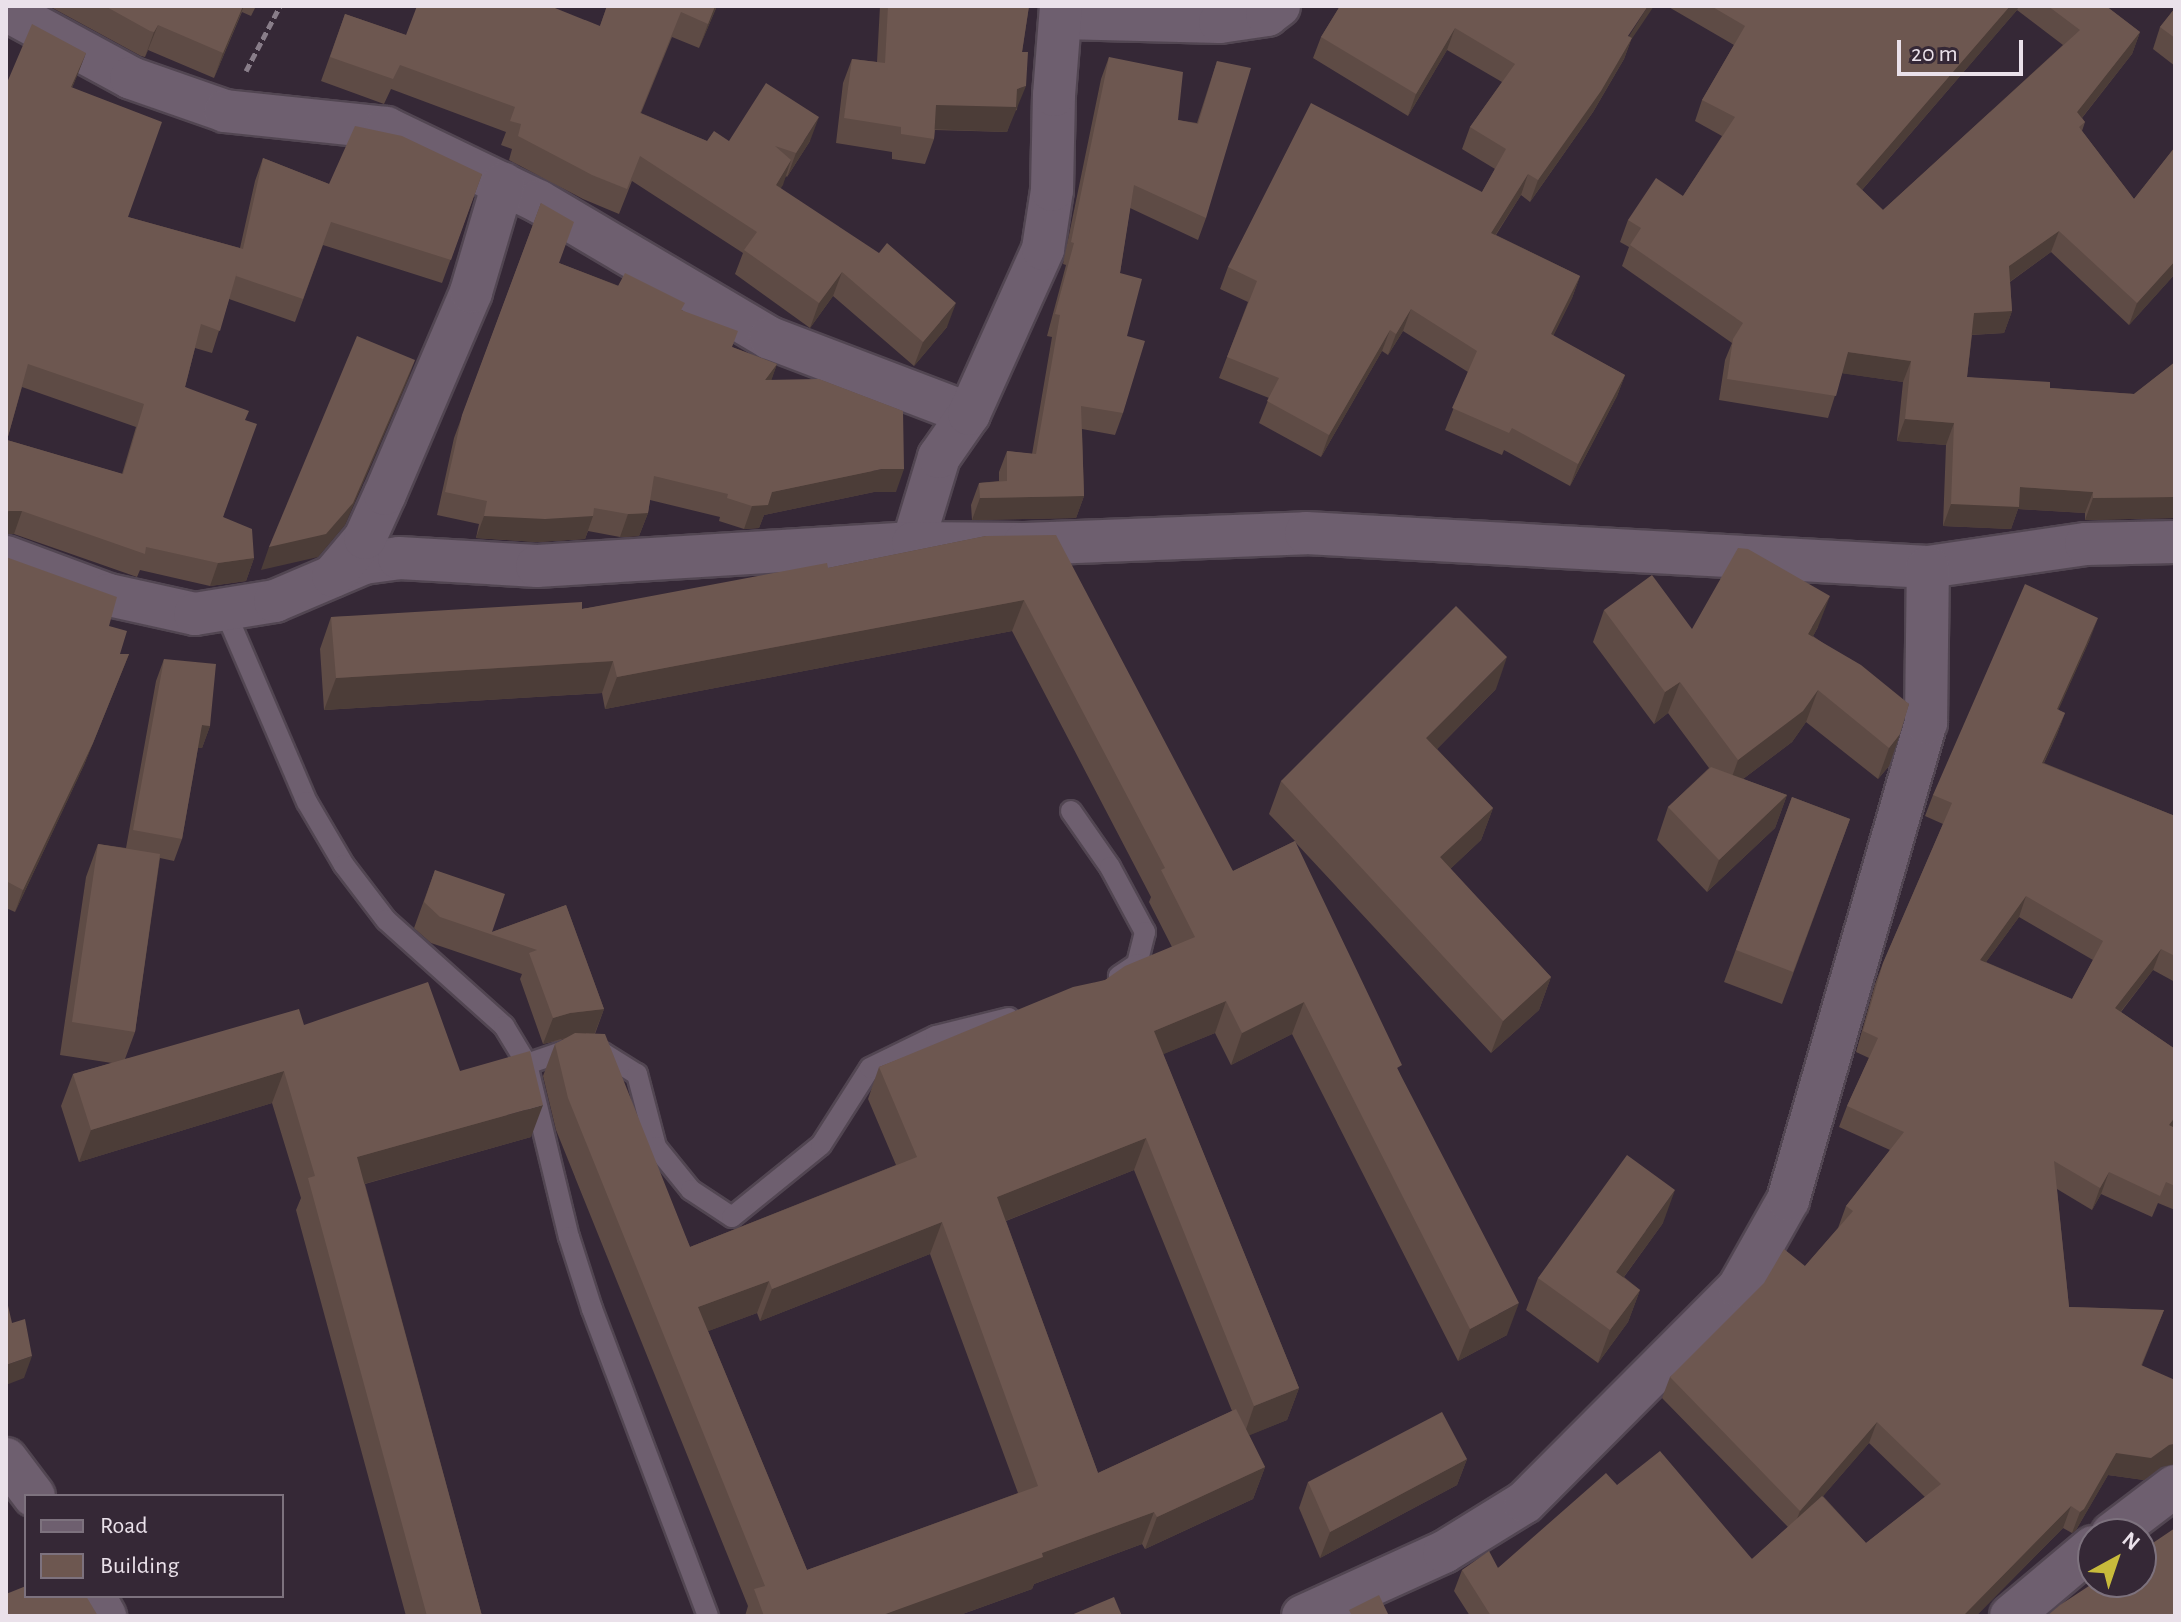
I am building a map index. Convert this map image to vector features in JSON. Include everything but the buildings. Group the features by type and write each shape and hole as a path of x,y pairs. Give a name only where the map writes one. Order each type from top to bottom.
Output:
{"street":[{"path":"913,543 939,457 969,414 1043,249 1052,190 1054,95 1061,12 1220,22 1267,15 1279,6"},
{"path":"6,10 131,78 225,111 386,128 538,201 770,338 969,414"},
{"path":"332,577 365,538 385,494 471,292 503,184"},
{"path":"6,557 109,595 195,614 275,601 364,563 399,558 537,566 913,543 1024,544 1306,533 1928,567 2086,544 2175,542"},
{"path":"1303,1616 1444,1552 1525,1502 1739,1287 1788,1200 1926,723 1928,567"},
{"path":"6,1459 32,1494"},
{"path":"2133,1518 2175,1486"},
{"path":"2011,1616 2077,1560"},
{"path":"95,1598 105,1616"}],"lane":[{"path":"225,611 307,802 344,865 386,920 504,1026 527,1064 569,1237 592,1309 708,1616"},
{"path":"1071,811 1110,867 1145,932 1137,964 1101,990"},
{"path":"527,1064 561,1052 603,1053 637,1074 656,1147 691,1190 732,1217 821,1145 870,1068 936,1036 1029,1014"}],"path":[{"path":"225,111 280,6"}]}
